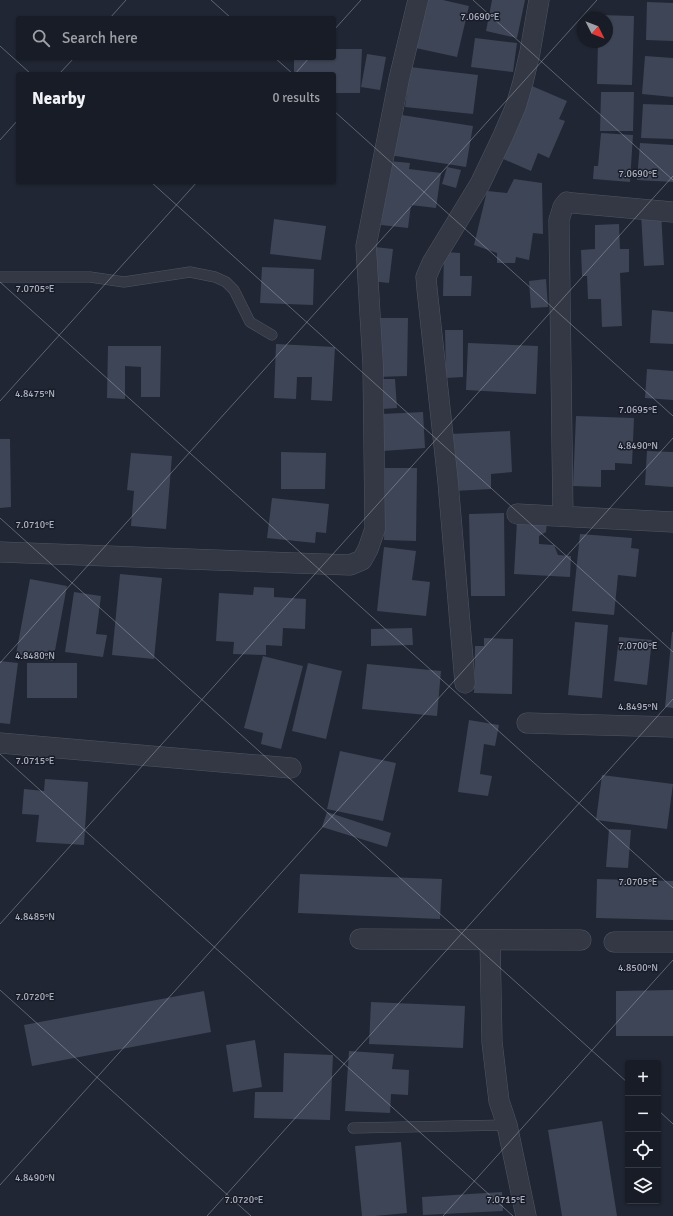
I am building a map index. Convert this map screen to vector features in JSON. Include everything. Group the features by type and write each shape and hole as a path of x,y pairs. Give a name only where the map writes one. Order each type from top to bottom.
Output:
{"street":[{"path":"0,552 350,565 362,560 368,549 375,529 373,365 366,246 399,79 418,0"},
{"path":"465,682 448,482 426,277 432,263 480,184 516,106 530,52 539,0"},
{"path":"563,516 560,220 563,207 567,202 673,212"},
{"path":"517,514 673,522"},
{"path":"527,723 673,727"},
{"path":"0,743 291,768"},
{"path":"360,939 581,940"},
{"path":"490,940 492,1042 499,1101 507,1125 526,1216"},
{"path":"614,942 673,942"}],"lane":[{"path":"0,277 90,277 124,282 190,272 214,277 226,282 234,290 250,322 272,335"},
{"path":"352,1128 507,1125"}],"building":[{"path":"422,0 443,0 469,6 457,57 411,47"},
{"path":"492,0 525,0 517,38 486,31"},
{"path":"647,2 673,3 673,41 646,40"},
{"path":"613,15 634,16 632,85 597,84 598,48 613,48"},
{"path":"475,38 517,43 513,72 471,67"},
{"path":"336,49 362,49 360,93 336,93 336,72 294,72 294,60 336,60"},
{"path":"367,54 386,57 380,90 361,87"},
{"path":"645,56 673,58 673,97 642,94"},
{"path":"410,67 478,75 473,114 405,107"},
{"path":"532,86 567,101 559,119 565,121 549,158 538,153 531,171 501,158"},
{"path":"601,92 634,92 633,131 600,131"},
{"path":"643,104 673,105 673,139 641,138"},
{"path":"395,114 473,126 466,167 389,155"},
{"path":"601,133 633,135 630,182 593,179 594,166 598,166"},
{"path":"640,143 673,145 673,182 637,180"},
{"path":"389,161 410,163 409,169 441,173 436,208 411,205 408,228 381,225"},
{"path":"447,167 461,170 456,188 442,184"},
{"path":"514,179 542,183 543,234 533,233 529,260 516,257 515,263 497,263 497,253 474,245 487,191 507,193"},
{"path":"661,212 664,265 644,266 641,213"},
{"path":"274,219 326,226 321,260 270,254"},
{"path":"619,224 620,249 629,249 629,272 620,273 622,326 602,327 601,299 588,299 587,276 582,276 581,250 595,249 595,225"},
{"path":"375,247 393,249 389,283 371,281"},
{"path":"444,252 460,253 460,276 472,276 471,296 443,296"},
{"path":"262,267 314,269 313,305 260,303"},
{"path":"546,279 548,307 531,308 529,281"},
{"path":"652,310 673,312 673,344 650,343"},
{"path":"378,318 408,318 407,376 377,377"},
{"path":"445,330 463,330 463,377 446,378"},
{"path":"468,343 538,346 536,394 466,390"},
{"path":"276,344 335,347 332,401 311,400 312,377 297,377 296,399 274,398"},
{"path":"108,346 161,346 160,397 141,397 141,367 125,366 125,399 107,398"},
{"path":"647,369 673,371 673,400 645,398"},
{"path":"381,379 395,379 397,408 382,409"},
{"path":"423,412 425,448 383,451 382,414"},
{"path":"576,416 634,418 632,464 615,463 615,470 601,470 601,487 573,486"},
{"path":"510,431 512,472 491,474 491,489 454,491 451,434"},
{"path":"0,439 10,439 11,507 0,508"},
{"path":"647,451 673,452 673,487 645,485"},
{"path":"281,452 326,453 325,489 281,489"},
{"path":"131,453 172,456 166,529 131,526 134,491 127,490"},
{"path":"385,468 417,468 416,541 384,540"},
{"path":"272,498 329,504 326,533 316,532 315,543 267,538"},
{"path":"504,513 505,596 471,596 469,514"},
{"path":"517,521 547,522 546,532 539,536 539,544 554,545 558,555 571,556 570,577 514,574"},
{"path":"580,534 632,538 631,548 639,549 636,577 618,575 614,615 572,611"},
{"path":"384,547 416,551 412,580 430,582 426,616 377,611"},
{"path":"120,574 162,578 154,659 112,655"},
{"path":"30,579 67,586 53,661 16,654"},
{"path":"254,587 274,588 274,597 306,599 305,629 283,628 282,646 266,645 266,655 233,654 234,642 216,641 219,593 253,595"},
{"path":"74,592 101,596 96,634 107,635 103,657 65,652"},
{"path":"575,622 608,625 602,698 568,695"},
{"path":"412,628 413,645 371,646 371,629"},
{"path":"673,632 673,708 665,707"},
{"path":"619,637 652,640 647,685 614,681"},
{"path":"484,638 513,639 512,694 474,693 475,646 484,646"},
{"path":"263,656 303,666 281,749 261,744 263,733 244,728"},
{"path":"0,661 18,663 10,724 0,723"},
{"path":"27,663 77,663 77,698 27,698"},
{"path":"308,663 342,671 326,739 292,731"},
{"path":"367,664 441,671 437,716 362,709"},
{"path":"469,720 499,725 495,746 484,744 480,774 492,776 488,796 458,792"},
{"path":"340,751 396,763 383,821 327,809"},
{"path":"602,775 673,784 667,829 596,820"},
{"path":"45,779 88,782 84,845 36,842 39,815 22,814 24,789 44,791"},
{"path":"327,812 391,833 387,847 322,827"},
{"path":"609,829 631,830 628,868 606,867"},
{"path":"300,874 442,879 440,919 298,913"},
{"path":"597,879 673,881 673,920 596,918"},
{"path":"673,990 673,1036 616,1036 616,991"},
{"path":"204,991 211,1032 32,1066 24,1025"},
{"path":"371,1002 465,1006 463,1048 369,1044"},
{"path":"255,1040 262,1087 233,1092 226,1045"},
{"path":"349,1051 394,1054 392,1069 409,1070 408,1095 391,1094 390,1113 345,1111"},
{"path":"284,1053 333,1055 330,1120 254,1118 255,1092 283,1092"},
{"path":"602,1121 617,1216 562,1216 548,1130"},
{"path":"401,1142 407,1213 362,1216 355,1146"},
{"path":"502,1192 503,1211 423,1215 422,1197"}]}
